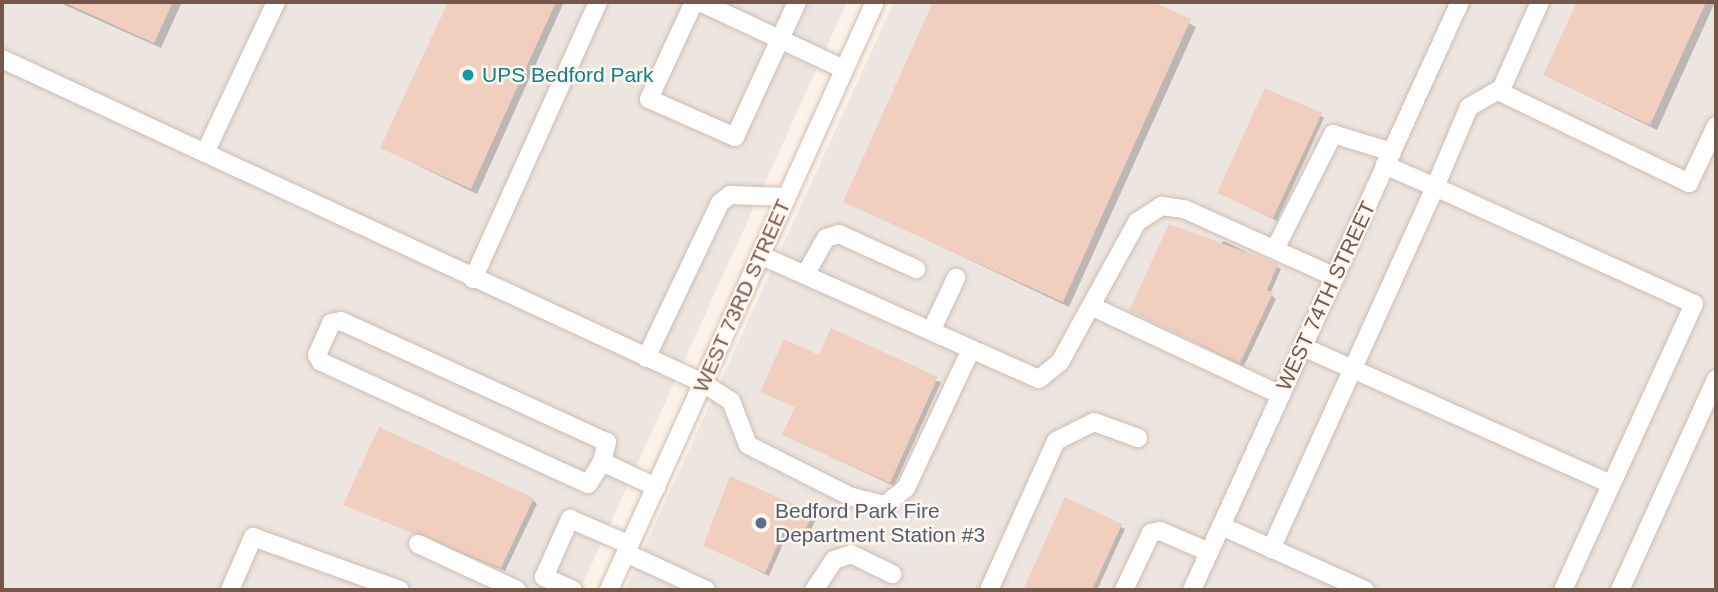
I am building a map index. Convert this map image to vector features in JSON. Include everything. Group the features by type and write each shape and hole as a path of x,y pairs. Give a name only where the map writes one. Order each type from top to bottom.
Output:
{"street":[{"path":"205,153 276,2"},
{"path":"473,279 598,2"},
{"path":"694,2 649,99 735,137 797,2"},
{"path":"700,2 844,69"},
{"name":"WEST 73RD STREET","path":"609,590 875,2"},
{"name":"WEST 74TH STREET","path":"1192,590 1460,2"},
{"path":"1271,549 1469,107 1502,88 1540,2"},
{"path":"2,59 703,383 731,401 748,445 852,497 885,505 906,488 971,349"},
{"path":"1502,88 1689,183 1716,127"},
{"path":"1275,249 1333,134 1389,158 1435,187 1694,304 1563,590"},
{"path":"646,358 720,203 730,195 786,197"},
{"path":"760,255 1039,379 1060,362 1137,222 1162,206 1184,209 1335,277"},
{"path":"805,275 826,238 839,234 916,269"},
{"path":"931,331 956,278"},
{"path":"1091,306 1281,395"},
{"path":"341,321 607,442 603,462 588,484 321,362 317,355 331,323 341,321"},
{"path":"1303,347 1611,484"},
{"path":"1620,590 1716,379"},
{"path":"989,590 1056,441 1094,422 1138,438"},
{"path":"603,462 656,487"},
{"path":"573,590 540,583 570,519 695,588"},
{"path":"1221,526 1365,590"},
{"path":"1124,590 1151,533 1160,531 1209,552"},
{"path":"230,590 253,537 400,590"},
{"path":"418,544 517,590"},
{"path":"814,590 834,560 851,554 891,574"}],"shaded area":[{"path":"2,2 847,2 580,590 2,590"},
{"path":"894,2 1716,2 1716,590 625,590"}],"building":[{"path":"63,2 173,2 154,43"},
{"name":"UPS Bedford Park","path":"448,2 556,2 471,189 380,148"},
{"path":"933,2 1153,2 1191,19 1063,302 843,202"},
{"path":"1577,2 1706,2 1650,125 1543,75"},
{"path":"1265,88 1322,113 1273,218 1217,193"},
{"path":"1169,224 1278,264 1267,290 1273,293 1240,363 1129,311"},
{"path":"831,328 938,377 890,483 782,435 795,407 760,392 784,339 819,355"},
{"path":"379,427 534,498 501,568 343,505"},
{"name":"Bedford Park Fire Department Station #3","path":"730,476 813,513 800,541 783,533 765,573 703,546"},
{"path":"1065,497 1122,524 1092,590 1023,590"}],"place":[{"name":"UPS Bedford Park","path":"468,75"},
{"name":"Bedford Park Fire Department Station #3","path":"761,523"}]}
